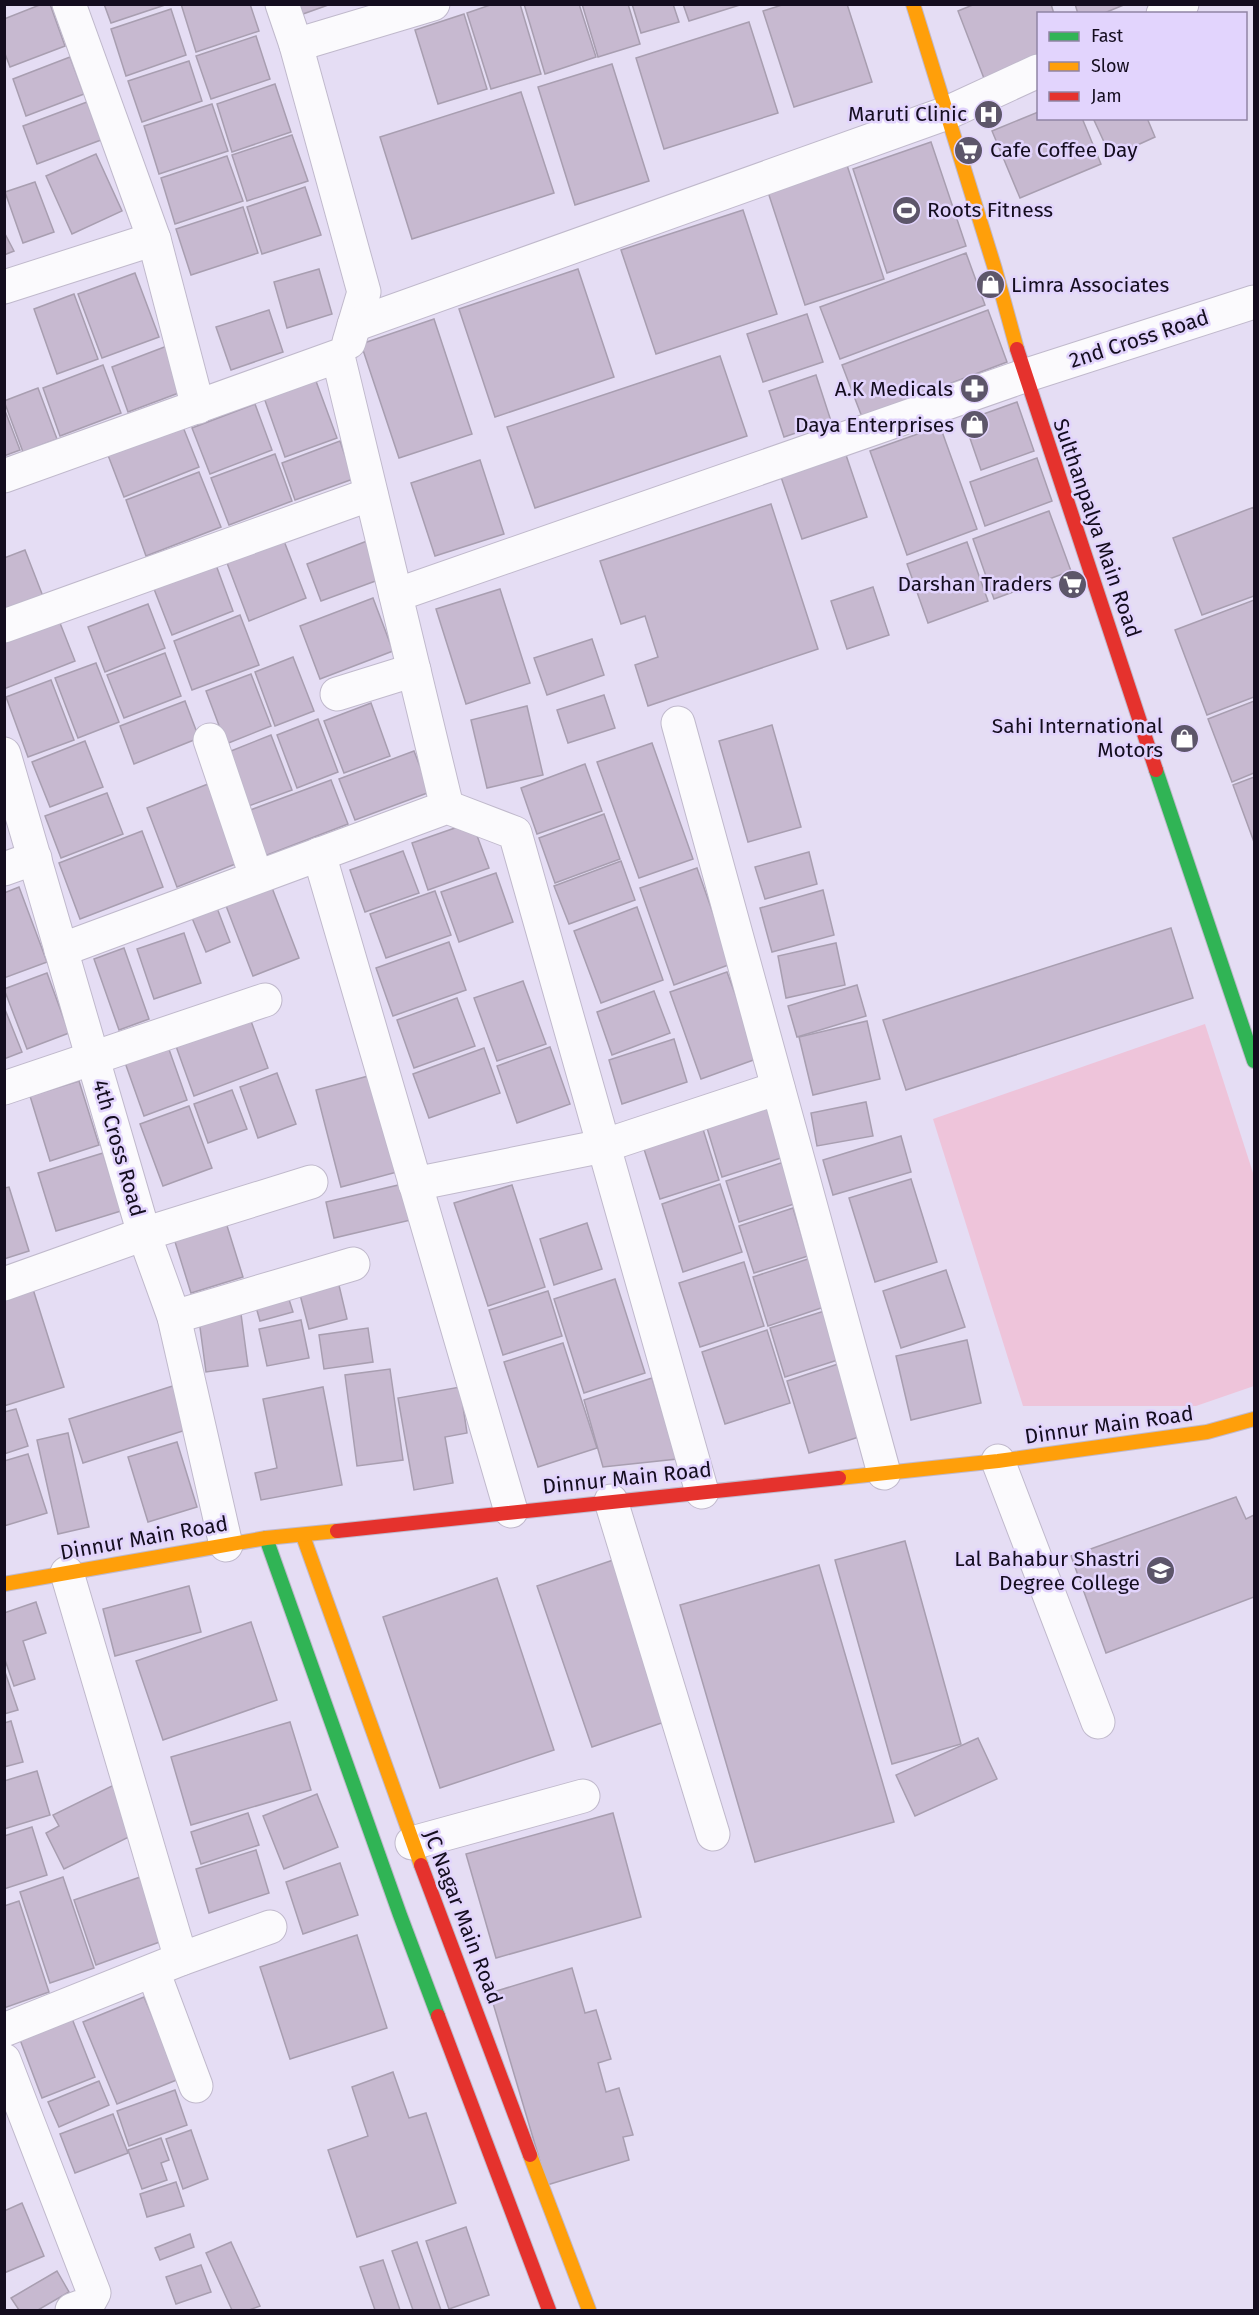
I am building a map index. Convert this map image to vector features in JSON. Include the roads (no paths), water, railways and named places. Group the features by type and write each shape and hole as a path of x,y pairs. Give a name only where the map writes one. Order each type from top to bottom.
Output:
{"main road":[{"name":"Sulthanpalya Main Road","path":"913,4 995,268 1024,376 1254,1061"},
{"name":"Dinnur Main Road","path":"4,1584 266,1538 303,1536 511,1511 998,1461 1207,1432 1254,1419"},
{"name":"JC Nagar Main Road","path":"303,1536 412,1843 467,2015 585,2302"},
{"path":"266,1538 544,2309"},
{"path":"441,2024 467,2015"}],"street":[{"path":"69,4 154,239 198,407"},
{"path":"282,4 296,45 364,292 341,369"},
{"path":"296,45 433,4"},
{"path":"1167,12 1182,4"},
{"path":"354,325 946,113 1037,71"},
{"path":"4,287 154,239"},
{"name":"2nd Cross Road","path":"396,595 1024,376 1254,302"},
{"path":"4,476 338,356 447,807"},
{"path":"4,626 371,494"},
{"path":"337,694 414,670"},
{"path":"678,723 884,1473"},
{"path":"210,740 256,876"},
{"name":"4th Cross Road","path":"4,754 144,1234 174,1317 226,1545"},
{"path":"61,950 447,807 514,833 702,1492"},
{"path":"318,854 511,1511"},
{"path":"4,869 35,858"},
{"path":"4,1088 265,1000"},
{"path":"415,1184 603,1146 778,1088"},
{"path":"4,1284 144,1234 311,1182"},
{"path":"174,1317 353,1264"},
{"path":"998,1461 1098,1722"},
{"path":"611,1502 714,1834"},
{"path":"67,1573 196,2086"},
{"path":"412,1843 583,1796"},
{"path":"4,2030 270,1927"},
{"path":"4,2060 94,2293 88,2304 72,2310"},
{"path":"544,2309 585,2302"}],"place":[{"name":"Maruti Clinic","path":"988,114"},
{"name":"Cafe Coffee Day","path":"969,150"},
{"name":"Roots Fitness","path":"906,210"},
{"name":"Limra Associates","path":"990,285"},
{"name":"A.K Medicals","path":"974,389"},
{"name":"Daya Enterprises","path":"975,425"},
{"name":"Darshan Traders","path":"1073,584"},
{"name":"Sahi International Motors","path":"1184,738"},
{"name":"Lal Bahabur Shastri Degree College","path":"1161,1571"}]}
